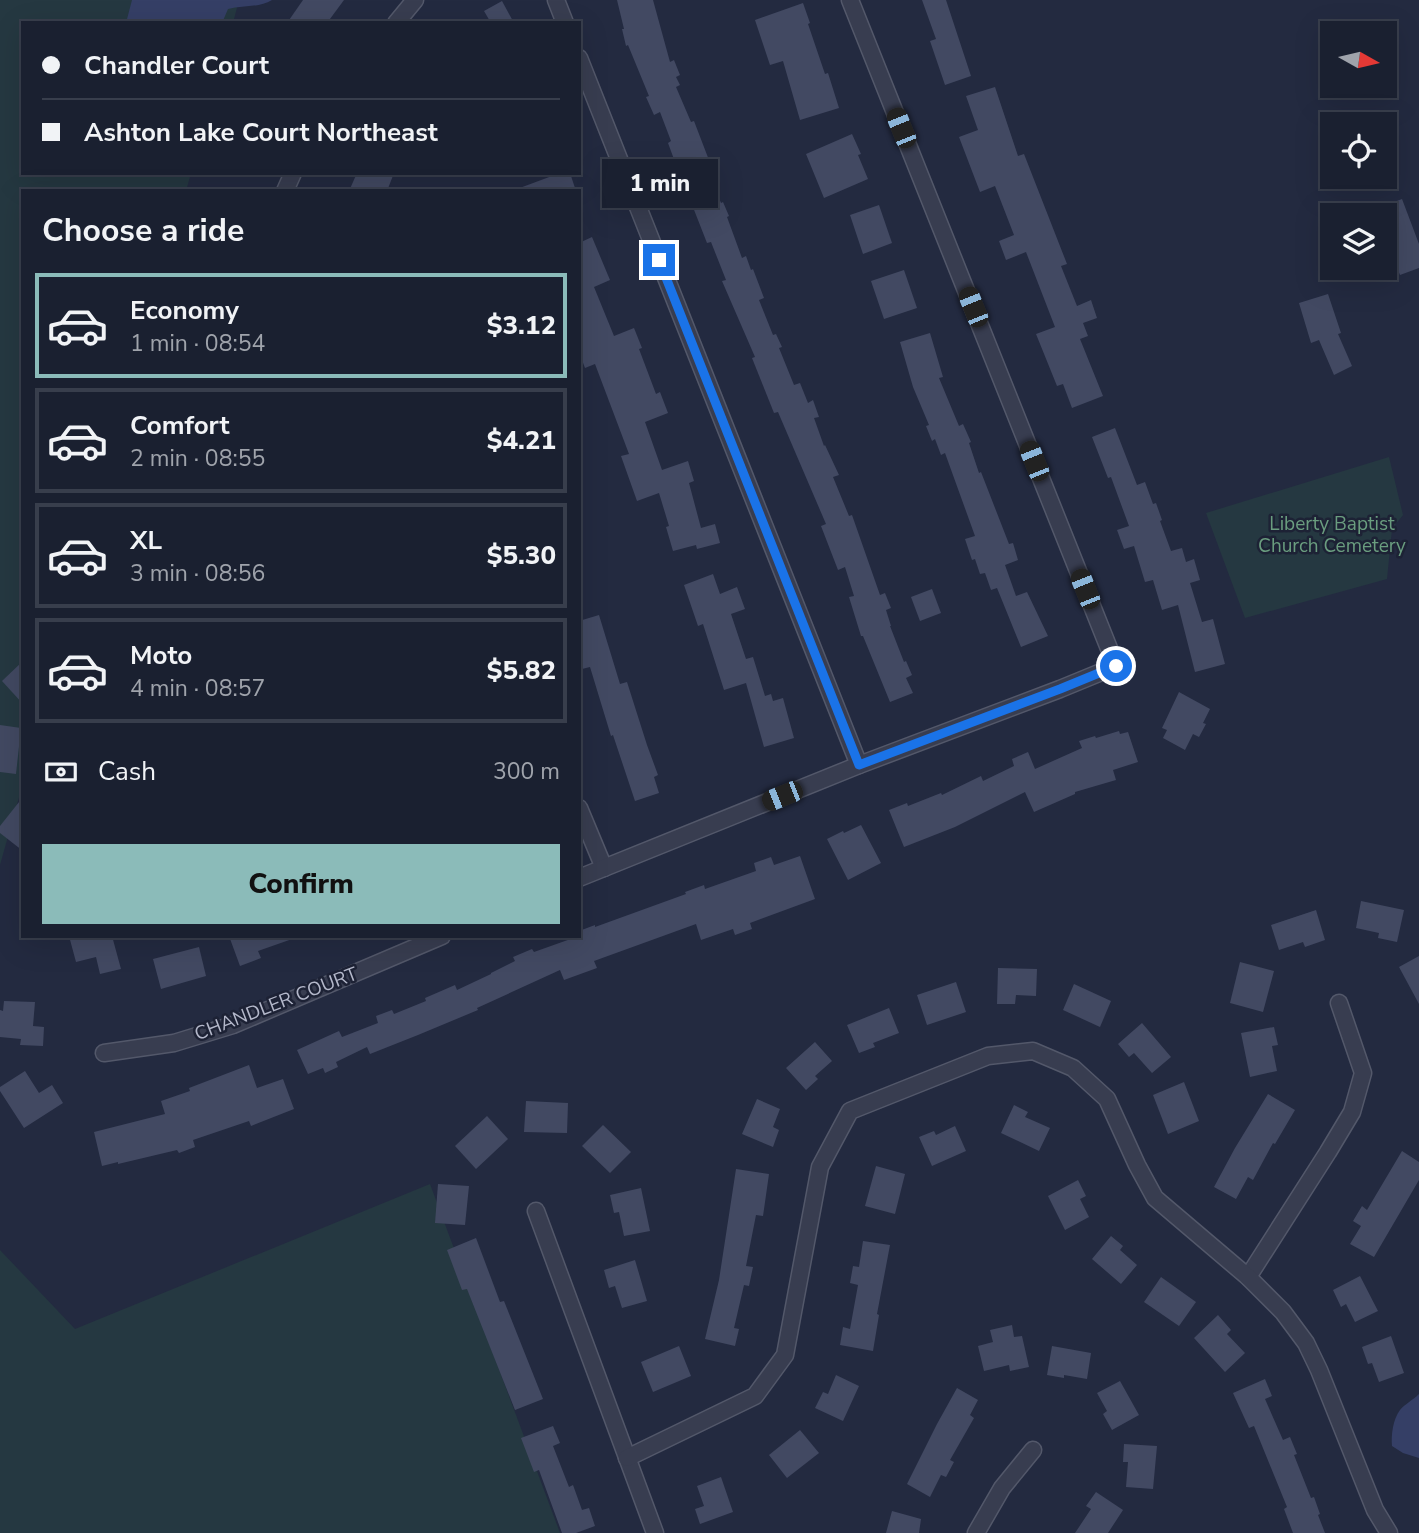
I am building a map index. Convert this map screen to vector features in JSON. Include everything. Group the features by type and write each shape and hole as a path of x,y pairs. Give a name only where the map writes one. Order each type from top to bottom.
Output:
{"street":[{"path":"398,21 415,0"},
{"path":"556,0 564,21"},
{"path":"581,877 859,765 1116,666 849,0"},
{"path":"581,63 859,765"},
{"path":"581,813 604,868"},
{"name":"CHANDLER COURT","path":"104,1053 174,1043 233,1025 437,938"},
{"path":"1248,1277 1352,1112 1363,1073 1339,1003"},
{"path":"627,1458 755,1396 785,1355 820,1167 850,1111 988,1056 1033,1051 1073,1068 1107,1098 1155,1198 1248,1277 1283,1312 1306,1343 1375,1510 1389,1533"},
{"path":"536,1211 655,1533"},
{"path":"976,1533 1002,1488 1033,1450"}],"green space":[{"path":"0,0 239,0 234,21 21,21 21,175 190,175 187,189 21,189 21,790 0,865"},
{"name":"Liberty Baptist Church Cemetery","path":"1389,457 1403,515 1392,529 1387,579 1245,618 1206,513"},
{"path":"430,1184 560,1533 0,1533 0,1250 75,1329"}],"water":[{"path":"132,0 272,0 228,9 223,21 127,21"},
{"path":"1419,1394 1419,1458 1403,1453 1392,1446 1392,1442 1393,1427 1398,1414"}],"building":[{"path":"303,0 344,0 328,21 288,21"},
{"path":"617,0 653,0 670,62 674,60 680,75 676,77 680,85 676,87 691,122 694,121 712,168 708,170 729,216 727,217 742,258 746,256 751,270 753,269 764,298 759,300 773,335 776,334 782,347 779,348 794,385 800,383 808,403 813,400 819,417 814,418 839,475 833,477 849,516 852,515 880,595 885,593 891,608 886,610 890,626 912,675 906,678 913,693 890,702 861,636 849,597 854,596 845,567 838,570 821,526 826,524 778,412 774,413 752,358 755,357 722,281 726,280 711,242 707,243 689,197 694,195 680,160 675,162 668,143 671,141 660,112 654,115 646,97 649,96 628,45 626,46"},
{"path":"922,0 946,0 971,76 945,85 930,41 936,39"},
{"path":"502,1 513,21 490,21 484,11"},
{"path":"803,3 825,74 828,73 839,108 800,120 783,61 770,65 755,20"},
{"path":"995,87 1018,156 1024,154 1067,264 1061,266 1077,306 1091,300 1097,318 1083,323 1088,336 1080,339 1103,396 1072,408 1063,384 1057,386 1036,334 1055,327 1026,252 1006,260 999,241 1014,235 995,186 980,192 959,137 978,130 966,96"},
{"path":"852,134 868,179 824,198 806,154"},
{"path":"356,175 393,175 388,189 350,189"},
{"path":"555,175 571,175 575,189 517,189"},
{"path":"1402,199 1419,244 1419,268 1400,275 1397,268 1397,203 1392,203"},
{"path":"879,205 892,243 863,254 850,215"},
{"path":"592,237 610,280 594,287 614,336 634,328 656,394 660,392 668,413 645,422 662,470 688,461 694,481 689,483 701,528 715,524 720,543 673,551 659,493 637,501 621,456 629,454 595,364 585,368 581,357 581,242"},
{"path":"904,270 917,308 884,319 871,281"},
{"path":"1328,294 1341,333 1338,334 1352,366 1334,375 1319,340 1311,343 1299,303"},
{"path":"930,333 943,377 939,378 959,426 963,424 971,442 969,443 979,473 981,472 1009,544 1013,543 1018,560 1005,565 1016,596 1027,592 1048,636 1021,647 997,588 991,590 985,573 980,574 975,559 972,560 965,539 975,536 945,453 941,455 935,439 932,441 926,426 929,425 913,387 900,342"},
{"path":"1115,428 1137,485 1145,482 1153,504 1156,503 1171,551 1182,548 1186,562 1194,559 1200,580 1190,583 1202,622 1213,619 1225,664 1195,672 1178,605 1162,610 1153,580 1145,582 1134,546 1124,549 1117,530 1129,526 1111,477 1108,478 1092,437"},
{"path":"713,574 720,594 737,587 745,609 731,614 746,659 753,657 765,696 771,694 773,701 783,698 794,738 764,747 746,683 724,690 703,624 698,626 684,585"},
{"path":"932,589 941,613 920,621 911,597"},
{"path":"599,615 620,684 627,682 658,775 654,777 659,793 635,801 590,667 582,669 581,666 581,620"},
{"path":"21,663 21,702 2,681"},
{"path":"1179,692 1210,709 1199,737 1193,734 1185,750 1163,738 1167,730 1162,728"},
{"path":"0,725 21,728 16,774 0,772"},
{"path":"1119,731 1120,734 1128,732 1138,762 1113,770 1116,780 1075,792 1034,812 1025,792 955,827 904,847 889,810 907,803 908,806 941,793 942,795 981,776 983,781 1014,766 1012,759 1028,752 1035,769 1082,748 1079,741"},
{"path":"21,800 21,849 0,833 0,826"},
{"path":"861,825 881,863 848,880 827,839"},
{"path":"800,856 815,899 750,923 752,929 735,935 733,929 701,940 696,924 594,961 597,968 564,980 560,970 477,1008 478,1010 370,1054 367,1047 336,1062 338,1067 325,1073 323,1068 308,1074 297,1050 339,1031 342,1037 378,1023 376,1016 392,1010 394,1014 455,985 457,990 515,961 513,957 532,949 534,952 573,938 581,938 581,930 686,894 685,892 704,885 705,889 756,871 754,863 771,857 774,865"},
{"path":"1361,901 1404,910 1397,942 1378,938 1379,933 1356,928"},
{"path":"1316,910 1325,940 1305,947 1303,942 1279,950 1271,925"},
{"path":"70,938 113,938 121,969 100,974 96,957 76,962"},
{"path":"230,938 295,938 258,951 261,958 240,966"},
{"path":"199,947 206,976 161,989 153,959"},
{"path":"1419,956 1419,1004 1399,967"},
{"path":"1240,962 1274,971 1263,1012 1230,1003"},
{"path":"998,968 1037,969 1036,996 1016,995 1015,1004 997,1004"},
{"path":"956,982 966,1012 927,1025 917,995"},
{"path":"1074,984 1111,1001 1100,1027 1063,1010"},
{"path":"4,1001 35,1002 33,1026 44,1027 43,1046 20,1045 21,1039 0,1037 0,1010 3,1011"},
{"path":"889,1008 899,1033 873,1043 875,1047 859,1053 847,1025"},
{"path":"1142,1023 1171,1057 1152,1073 1134,1053 1129,1057 1118,1044"},
{"path":"1274,1027 1278,1045 1272,1046 1277,1071 1250,1077 1241,1033"},
{"path":"815,1042 832,1061 815,1076 818,1079 806,1090 786,1068"},
{"path":"249,1065 257,1088 283,1079 294,1109 251,1126 249,1121 193,1140 195,1147 179,1153 177,1150 102,1166 94,1132 165,1114 161,1101"},
{"path":"25,1071 39,1093 52,1085 63,1103 24,1128 0,1087"},
{"path":"1184,1082 1199,1121 1168,1134 1153,1095"},
{"path":"1268,1094 1295,1110 1253,1180 1248,1177 1236,1199 1214,1187"},
{"path":"757,1099 780,1109 773,1127 779,1130 773,1147 742,1134"},
{"path":"526,1101 568,1103 567,1133 524,1132"},
{"path":"1014,1105 1028,1112 1025,1117 1050,1128 1039,1151 1001,1133"},
{"path":"487,1116 508,1139 476,1169 455,1146"},
{"path":"603,1125 631,1152 610,1173 582,1146"},
{"path":"955,1126 966,1151 932,1166 919,1137 934,1131 936,1135"},
{"path":"1402,1151 1419,1162 1419,1180 1374,1257 1350,1244 1361,1226 1353,1221 1362,1206 1367,1210"},
{"path":"876,1166 905,1174 895,1214 865,1206"},
{"path":"736,1169 769,1174 763,1216 756,1215 746,1266 753,1267 749,1286 744,1285 734,1328 739,1329 735,1346 705,1339 719,1280"},
{"path":"1078,1180 1086,1196 1080,1199 1089,1217 1065,1230 1048,1196"},
{"path":"438,1184 469,1186 465,1225 435,1223"},
{"path":"641,1188 650,1231 624,1236 619,1212 614,1213 610,1195"},
{"path":"1111,1236 1123,1246 1120,1250 1137,1265 1121,1284 1092,1259"},
{"path":"476,1238 500,1302 504,1301 543,1399 515,1410 467,1289 462,1290 447,1250"},
{"path":"863,1241 890,1245 873,1351 840,1345 843,1327 850,1329 858,1285 850,1283 853,1266 859,1267"},
{"path":"635,1260 647,1301 622,1308 615,1286 609,1288 604,1270"},
{"path":"1360,1276 1378,1311 1355,1322 1346,1304 1341,1307 1333,1290"},
{"path":"1161,1277 1196,1302 1179,1326 1144,1302"},
{"path":"1218,1315 1231,1330 1227,1334 1245,1353 1225,1372 1194,1338"},
{"path":"1012,1325 1014,1337 1022,1336 1029,1367 1010,1371 1009,1365 984,1371 978,1346 993,1342 990,1330"},
{"path":"1391,1336 1404,1373 1379,1382 1362,1347"},
{"path":"679,1346 691,1376 653,1392 641,1362"},
{"path":"1052,1346 1091,1353 1087,1379 1047,1375"},
{"path":"836,1375 859,1386 843,1421 815,1408 823,1392 828,1394"},
{"path":"1265,1379 1272,1396 1265,1399 1283,1440 1290,1437 1297,1454 1294,1455 1311,1498 1314,1497 1325,1533 1293,1533 1284,1509 1287,1507 1254,1426 1249,1428 1233,1393"},
{"path":"1120,1381 1139,1415 1112,1430 1103,1414 1107,1411 1097,1393"},
{"path":"957,1388 978,1400 970,1415 974,1418 950,1460 954,1462 946,1477 941,1475 930,1497 907,1484"},
{"path":"553,1426 560,1443 553,1446 569,1487 573,1485 582,1510 589,1508 595,1526 576,1533 562,1533 539,1470 534,1472 521,1438"},
{"path":"800,1430 819,1453 787,1478 769,1455"},
{"path":"1124,1444 1157,1446 1153,1489 1126,1487 1128,1462 1123,1462"},
{"path":"721,1477 733,1512 700,1524 695,1509 704,1506 697,1486"},
{"path":"1096,1492 1123,1510 1108,1533 1075,1533 1091,1509 1086,1506"},
{"path":"892,1511 921,1519 919,1533 886,1533"}],"route":[{"path":"659,260 859,765 1116,666"}]}
